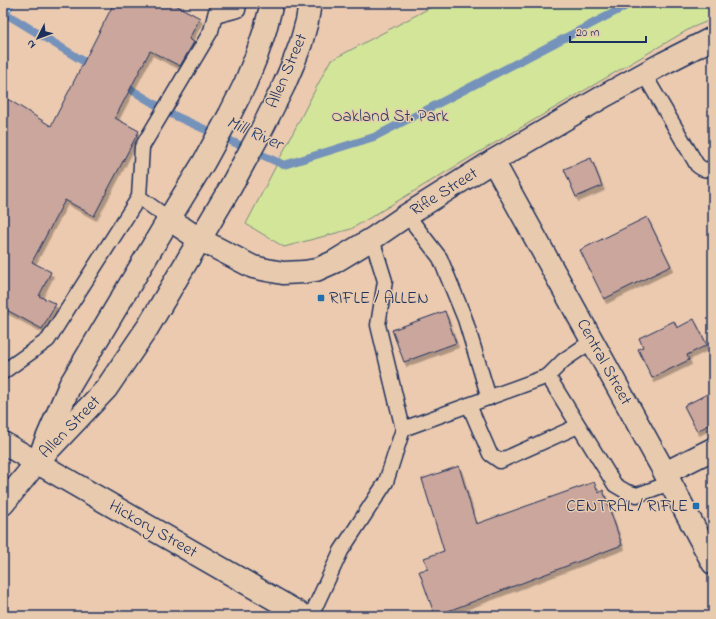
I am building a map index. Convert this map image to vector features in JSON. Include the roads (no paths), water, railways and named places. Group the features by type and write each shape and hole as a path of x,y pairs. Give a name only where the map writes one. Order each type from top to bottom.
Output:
{"main road":[{"name":"Allen Street","path":"37,462 70,385 204,162 230,114 256,57 272,3"},
{"name":"Allen Street","path":"37,462 106,389 148,327 229,190 284,85 301,43 310,3"},
{"name":"Rifle Street","path":"169,219 199,239 253,267 283,273 316,270 334,262 372,239 407,215 493,161 606,95 713,38"},
{"name":"Central Street","path":"493,161 668,478 713,563"},
{"name":"Hickory Street","path":"3,443 304,616"},
{"path":"668,478 713,449"},
{"path":"3,504 37,462"}],"lane":[{"path":"3,372 48,340 139,197 142,147 210,31 216,9 238,10 239,3"},
{"path":"644,74 697,165 703,169 713,167"},
{"path":"139,197 169,219"},
{"path":"407,215 440,258 465,319 489,398"},
{"path":"312,616 341,551 386,482 403,429 378,325 385,281 372,239"},
{"path":"403,429 548,376 564,360 592,341"},
{"path":"548,376 615,486 627,492 637,494 668,478"},
{"path":"469,405 490,454 500,461 578,426"}],"water":[{"path":"3,3 15,3 3,24"}],"waterway":[{"name":"Mill River","path":"122,84 171,114 284,165 374,137 632,3"},
{"name":"Mill River","path":"3,12 93,67"}],"place":[{"name":"RIFLE / ALLEN","path":"321,298"},
{"name":"CENTRAL / RIFLE","path":"696,506"}],"park label":[{"name":"Oakland St. Park","path":"390,116"}]}
